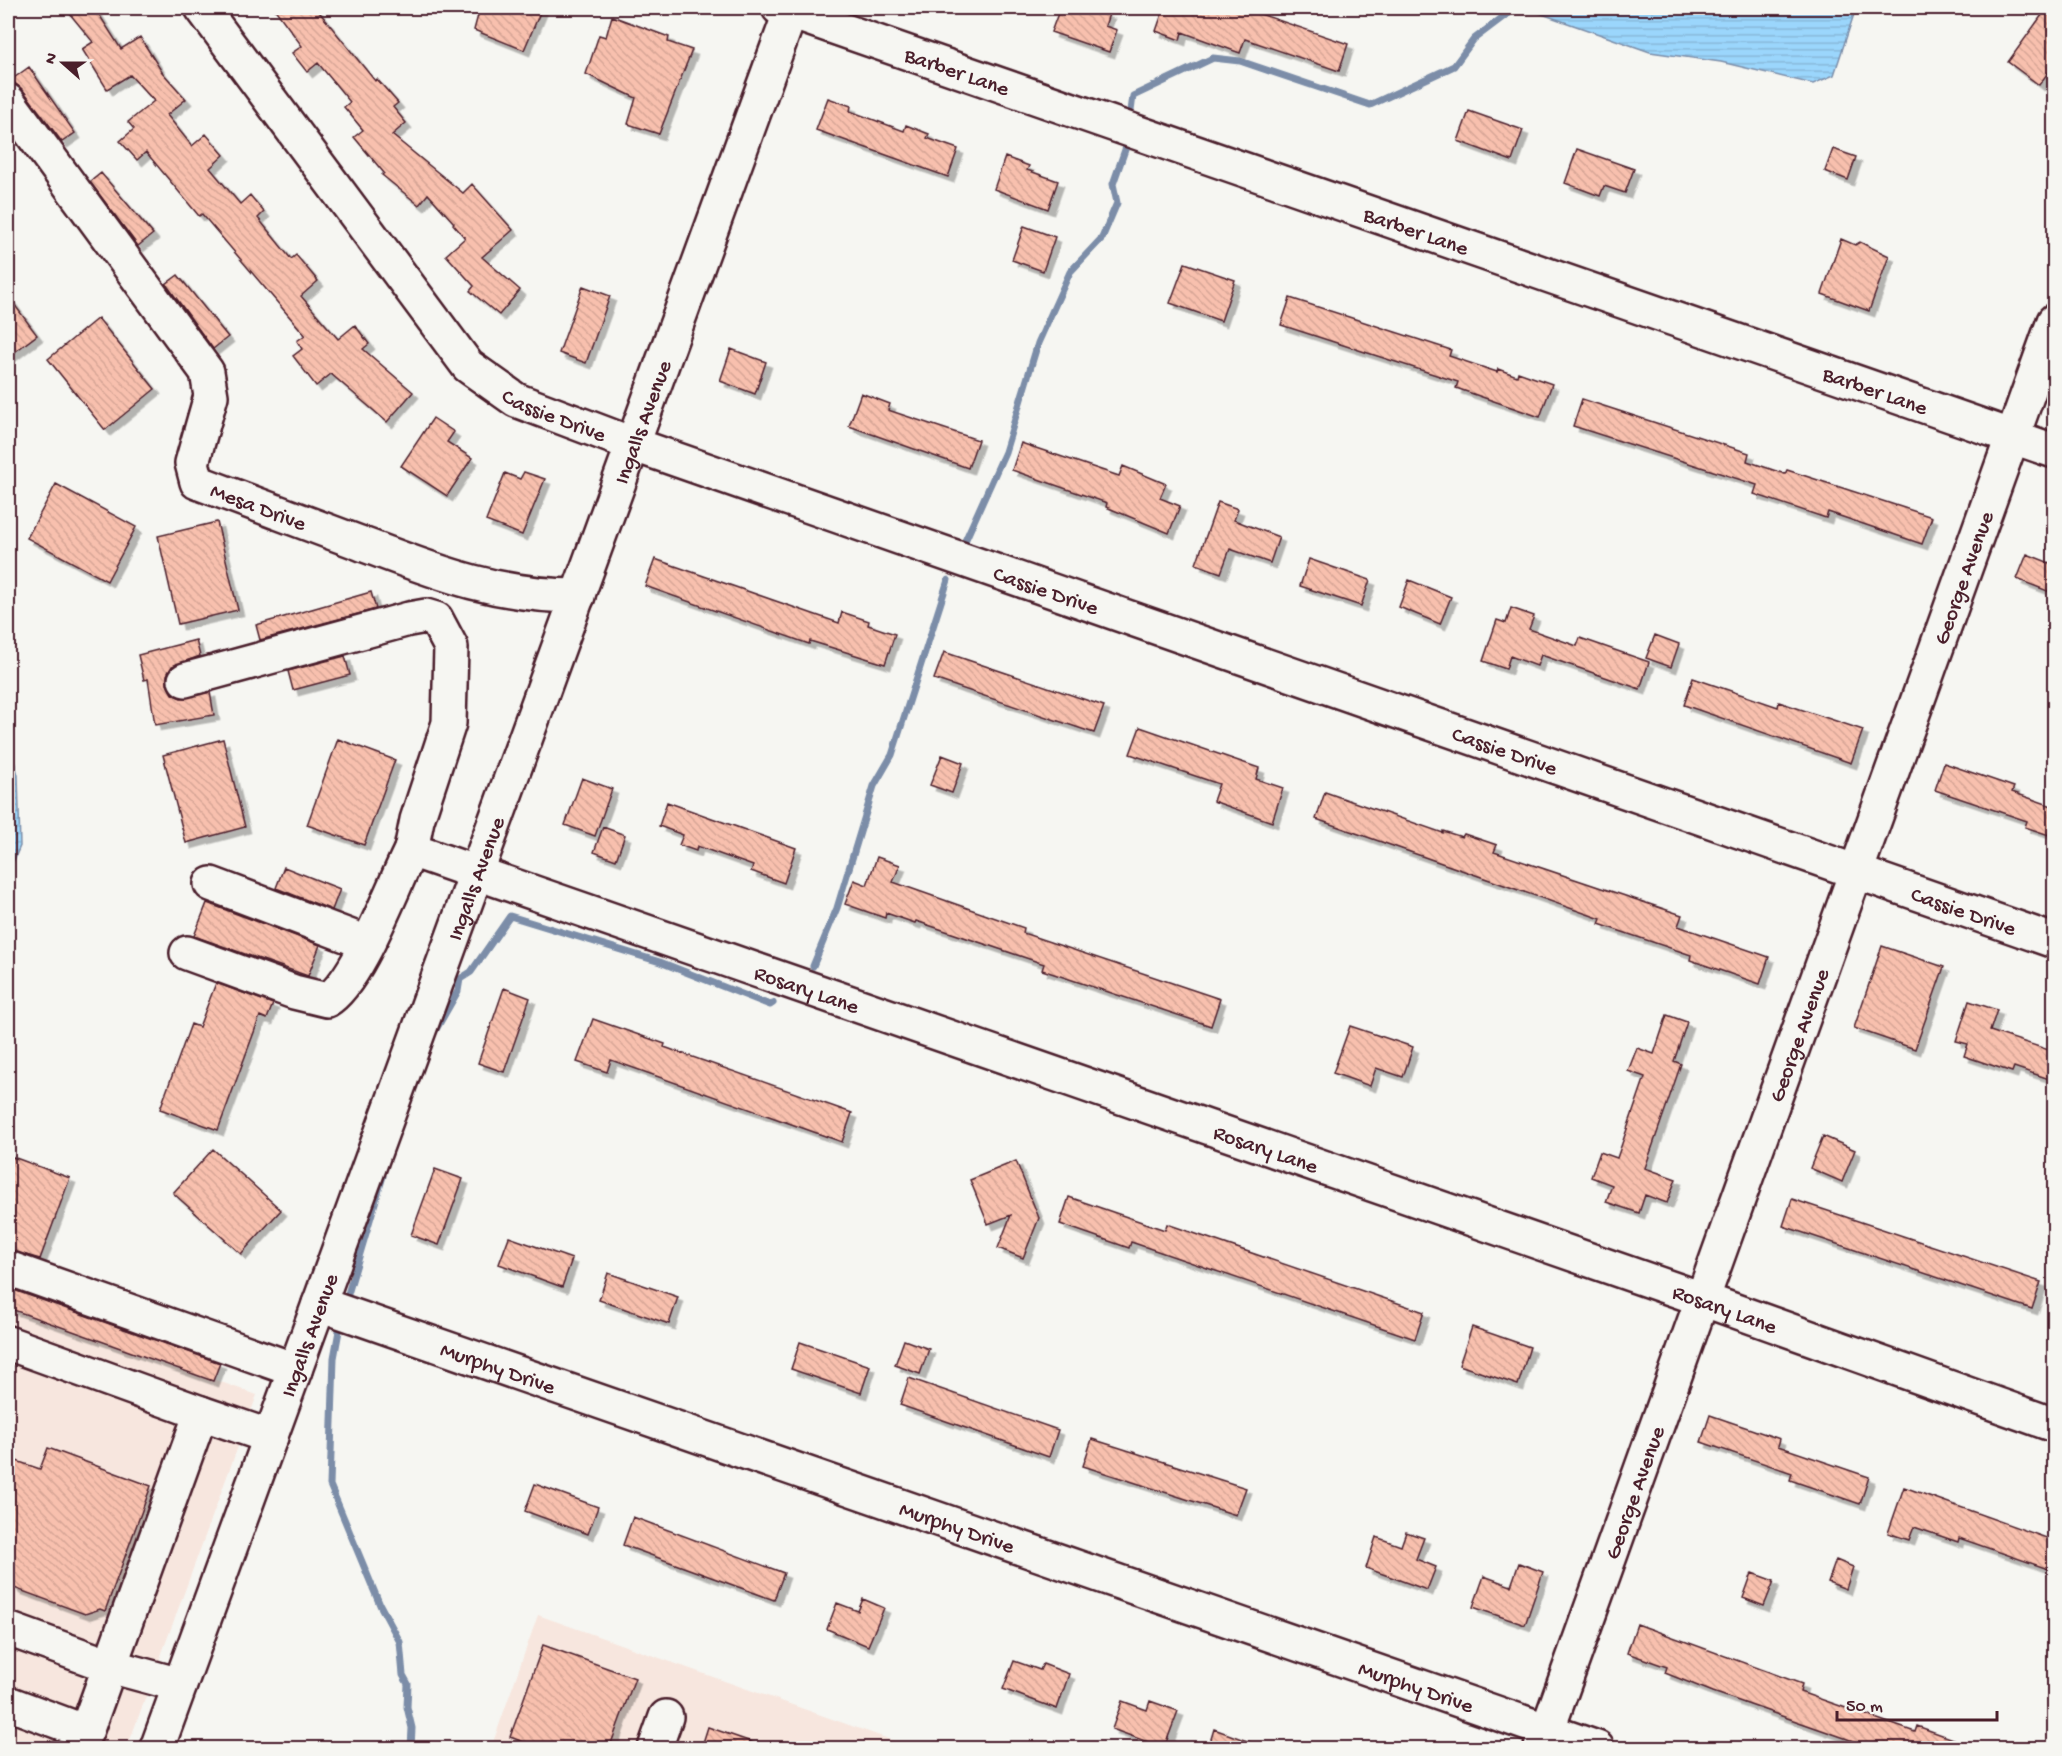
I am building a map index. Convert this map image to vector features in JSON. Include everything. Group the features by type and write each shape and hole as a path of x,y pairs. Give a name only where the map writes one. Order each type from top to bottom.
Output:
{"street":[{"name":"Cassie Drive","path":"202,8 468,366 516,400 632,444 2055,940"},
{"name":"Ingalls Avenue","path":"157,1749 578,596 787,9"},
{"name":"Barber Lane","path":"787,9 2055,451"},
{"name":"Mesa Drive","path":"8,101 207,372 211,396 192,463 197,482 442,573 495,589 536,596 578,596"},
{"name":"George Avenue","path":"1544,1740 2055,321"},
{"path":"429,617 442,573"},
{"path":"185,680 410,619 429,617 436,619 451,647 449,723 417,820 411,850 367,943 338,993 327,1000 294,992 187,953"},
{"name":"Rosary Lane","path":"411,850 1702,1299 2055,1425"},
{"path":"211,884 367,943"},
{"path":"8,1268 295,1370"},
{"name":"Murphy Drive","path":"320,1304 1544,1740 1597,1749"},
{"path":"8,1343 271,1437"},
{"path":"8,1703 86,1732 201,1413"},
{"path":"8,1629 110,1666 180,1685"},
{"path":"655,1749 666,1717"}],"shaded area":[{"path":"8,1305 257,1395 127,1748 30,1748 8,1741"},
{"path":"538,1615 914,1748 491,1748"}],"water":[{"path":"1525,8 1856,8 1834,75 1813,84 1721,62 1650,52"},
{"path":"8,739 18,775 20,846 8,874"}],"building":[{"path":"65,8 95,8 121,49 140,37 162,72 186,99 167,115 192,146 206,134 224,155 210,168 240,204 250,195 264,212 258,218 291,259 296,255 318,281 301,296 338,339 355,325 369,344 363,349 413,392 387,422 331,374 316,386 293,356 302,349 297,341 305,335 202,214 199,216 146,152 137,160 120,141 134,129 128,122 154,101 130,75 107,89 82,49 93,42"},
{"path":"274,8 316,8 375,81 377,79 398,103 393,107 406,123 392,135 463,193 472,184 513,230 482,257 520,290 499,315 470,291 474,286 446,255 465,238 428,194 419,205 382,175 384,173 354,137 363,130 344,107 350,102 318,63 307,72 292,53 302,46"},
{"path":"480,8 542,8 524,50 474,30"},
{"path":"1060,8 1092,8 1109,14 1105,26 1117,30 1109,52 1051,32"},
{"path":"1164,8 1243,8 1348,44 1339,71 1245,39 1240,53 1182,32 1180,40 1156,31"},
{"path":"2047,8 2055,8 2055,63 2039,85 2008,62"},
{"path":"612,16 669,37 668,42 692,50 659,134 628,124 636,98 586,74 599,35 606,37"},
{"path":"29,67 75,133 62,142 23,90 11,80"},
{"path":"828,98 851,106 850,111 904,131 906,125 929,134 927,138 958,149 948,177 816,130"},
{"path":"1469,111 1523,130 1512,161 1458,141"},
{"path":"1577,149 1634,169 1625,193 1604,186 1600,196 1565,183"},
{"path":"1833,149 1856,157 1848,180 1825,171"},
{"path":"1005,157 1029,166 1027,170 1058,181 1048,209 994,189"},
{"path":"101,173 153,234 138,246 90,182"},
{"path":"1024,226 1055,237 1043,271 1012,260"},
{"path":"1841,239 1855,245 1860,242 1889,256 1869,311 1822,294"},
{"path":"1185,263 1235,280 1221,321 1170,303"},
{"path":"178,275 228,337 213,349 166,284"},
{"path":"583,286 610,296 586,363 559,353"},
{"path":"8,296 37,335 8,357"},
{"path":"1290,298 1451,350 1449,356 1497,372 1498,369 1517,376 1518,372 1552,384 1540,417 1456,388 1458,382 1281,325"},
{"path":"98,318 155,389 105,430 48,359"},
{"path":"731,349 766,362 755,394 720,381"},
{"path":"861,393 890,404 888,410 978,440 968,468 849,426"},
{"path":"1582,399 1749,453 1747,461 1785,474 1787,470 1932,517 1922,544 1828,512 1826,518 1754,494 1757,485 1573,426"},
{"path":"433,418 454,432 447,442 472,458 447,496 401,466"},
{"path":"1021,443 1119,476 1123,466 1166,484 1160,498 1180,506 1169,533 1106,507 1107,503 1012,470"},
{"path":"524,472 545,479 522,535 486,521 505,473 520,479"},
{"path":"56,484 136,527 107,581 27,538"},
{"path":"1218,502 1238,509 1234,520 1279,537 1270,563 1230,549 1221,573 1196,564"},
{"path":"217,522 238,610 178,624 158,536"},
{"path":"2027,554 2055,565 2055,594 2017,579"},
{"path":"655,559 839,623 842,612 869,621 868,625 895,634 885,664 810,641 809,644 645,586"},
{"path":"1309,559 1370,580 1361,606 1300,586"},
{"path":"1409,580 1451,597 1440,624 1399,607"},
{"path":"371,592 376,609 260,640 256,625"},
{"path":"1511,608 1534,616 1529,629 1577,646 1580,638 1649,662 1640,689 1541,655 1537,666 1510,656 1506,669 1483,661 1497,620 1506,623"},
{"path":"1655,635 1679,644 1671,667 1646,658"},
{"path":"196,640 200,656 172,666 167,675 167,684 172,694 181,698 210,692 214,715 155,725 148,679 144,680 138,655"},
{"path":"944,652 1104,706 1094,733 934,679"},
{"path":"345,656 350,675 293,690 288,671"},
{"path":"1693,678 1778,707 1779,702 1863,730 1851,763 1684,705"},
{"path":"1140,727 1259,768 1256,779 1283,788 1272,822 1213,801 1219,784 1130,754"},
{"path":"223,739 245,827 186,843 163,755"},
{"path":"338,739 395,760 364,845 307,825"},
{"path":"942,755 963,763 952,793 930,785"},
{"path":"1944,763 2014,787 2012,792 2055,807 2055,837 2025,827 2027,821 1935,790"},
{"path":"582,778 612,789 595,836 565,825"},
{"path":"1325,792 1443,833 1443,831 1462,837 1464,834 1497,845 1494,852 1682,915 1678,926 1769,957 1760,984 1690,960 1691,955 1599,924 1601,919 1316,819"},
{"path":"667,802 796,848 784,883 751,871 753,866 697,846 696,851 679,845 683,835 659,826"},
{"path":"603,827 625,835 616,860 594,852"},
{"path":"877,857 900,865 893,882 1024,928 1023,933 1220,999 1211,1026 1042,970 1044,964 916,921 915,923 886,913 885,918 845,904 854,880 867,885"},
{"path":"284,867 340,889 332,910 276,888"},
{"path":"207,903 320,945 308,976 194,936"},
{"path":"1882,946 1944,967 1915,1049 1854,1028"},
{"path":"216,983 273,1004 267,1019 260,1016 218,1130 160,1109 191,1024 199,1027"},
{"path":"504,988 530,998 504,1072 478,1063"},
{"path":"1969,1001 1997,1010 1990,1031 2055,1052 2055,1081 2014,1067 2012,1072 1964,1056 1968,1044 1956,1041"},
{"path":"1667,1015 1687,1022 1674,1061 1681,1064 1645,1168 1676,1179 1667,1203 1645,1195 1639,1213 1606,1202 1612,1185 1591,1177 1600,1152 1617,1158 1645,1077 1628,1071 1637,1048 1654,1054"},
{"path":"593,1019 665,1044 664,1047 852,1113 842,1142 611,1060 607,1072 577,1062"},
{"path":"1350,1026 1413,1047 1403,1077 1376,1068 1370,1086 1333,1073"},
{"path":"1823,1136 1855,1150 1842,1182 1810,1168"},
{"path":"213,1149 281,1210 241,1254 173,1193"},
{"path":"13,1157 70,1178 40,1259 8,1250 8,1170"},
{"path":"1016,1161 1039,1218 1023,1258 998,1248 1011,1215 988,1224 970,1180"},
{"path":"435,1169 463,1179 439,1245 411,1235"},
{"path":"1069,1197 1165,1230 1167,1224 1424,1312 1415,1339 1131,1242 1129,1248 1060,1224"},
{"path":"1792,1199 2041,1282 2032,1309 1783,1226"},
{"path":"509,1237 572,1259 562,1287 499,1264"},
{"path":"608,1273 678,1297 669,1324 599,1300"},
{"path":"8,1288 220,1363 213,1381 8,1308"},
{"path":"1472,1327 1530,1347 1518,1385 1459,1365"},
{"path":"904,1340 929,1349 920,1374 895,1365"},
{"path":"800,1342 870,1366 861,1393 791,1369"},
{"path":"909,1378 1058,1430 1049,1457 900,1405"},
{"path":"1710,1415 1780,1439 1778,1446 1869,1477 1860,1504 1790,1480 1792,1473 1701,1442"},
{"path":"1092,1439 1246,1488 1236,1515 1083,1466"},
{"path":"48,1448 151,1486 105,1611 100,1609 85,1614 14,1588 8,1577 8,1458 40,1469"},
{"path":"535,1484 598,1507 588,1534 525,1511"},
{"path":"1904,1487 2055,1541 2048,1569 1959,1538 1958,1542 1914,1527 1909,1540 1888,1533"},
{"path":"633,1517 784,1573 774,1600 623,1545"},
{"path":"1406,1532 1424,1538 1416,1559 1436,1567 1427,1590 1366,1568 1376,1537 1401,1546"},
{"path":"1836,1560 1853,1567 1846,1589 1828,1582"},
{"path":"1519,1563 1543,1572 1525,1625 1473,1607 1484,1576 1511,1586"},
{"path":"1752,1573 1774,1581 1764,1606 1743,1598"},
{"path":"863,1599 884,1608 868,1646 827,1629 837,1603 858,1611"},
{"path":"1637,1624 1802,1684 1800,1692 1915,1732 1917,1726 1973,1746 1973,1749 1876,1749 1713,1692 1665,1673 1667,1667 1627,1653"},
{"path":"543,1645 635,1678 609,1749 543,1749 510,1737"},
{"path":"1014,1661 1040,1670 1043,1664 1069,1674 1057,1709 1003,1689"},
{"path":"1122,1701 1147,1710 1150,1701 1178,1711 1164,1748 1112,1729"},
{"path":"708,1727 763,1746 762,1749 701,1749"},
{"path":"1214,1729 1261,1746 1261,1749 1208,1749"}],"waterway":[{"path":"1131,111 1133,96 1213,58 1240,61 1370,105 1454,66 1474,39 1515,8"},
{"path":"965,541 1005,452 1038,343 1070,272 1102,238 1117,203 1113,184 1126,147"},
{"path":"813,966 837,908 874,786 892,755 948,580"},
{"path":"434,1033 458,991 460,979 471,972 510,916 660,962 770,1005 773,1003"},
{"path":"345,1304 383,1176"},
{"path":"341,1320 334,1358 330,1485 380,1605 400,1642 403,1675 408,1684 407,1707 412,1728 411,1748"}]}
